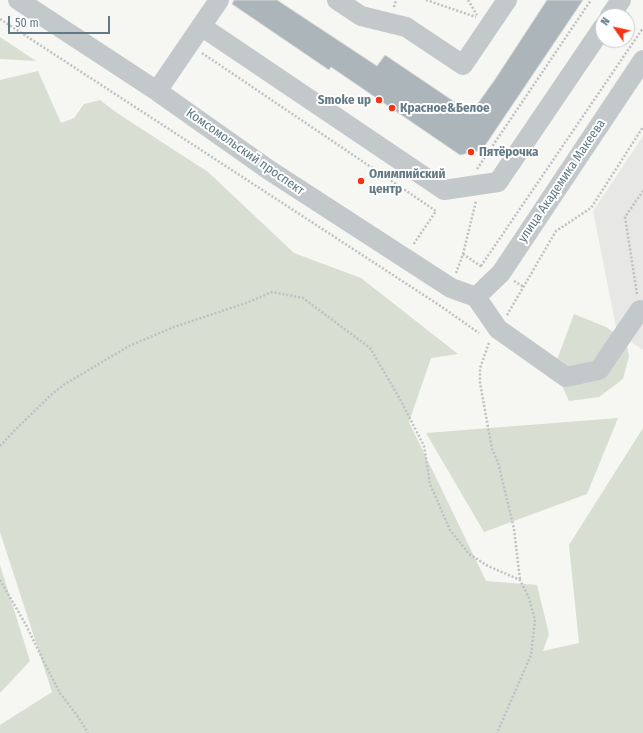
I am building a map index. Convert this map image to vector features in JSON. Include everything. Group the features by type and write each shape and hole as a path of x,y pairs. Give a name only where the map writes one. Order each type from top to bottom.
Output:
{"street":[{"name":"Комсомольский проспект","path":"18,0 157,91 276,174 451,288 476,297"},
{"path":"157,91 219,0"},
{"path":"337,0 361,16 406,27 463,65 507,0"},
{"path":"201,26 444,190 498,182 595,39"},
{"name":"улица Академика Макеева","path":"476,297 501,273 643,60"},
{"path":"476,297 494,335 566,377 599,370 641,311"}],"path":[{"path":"426,0 476,16"},
{"path":"468,0 476,16"},
{"path":"463,254 472,186 591,0"},
{"path":"388,5 402,8"},
{"path":"471,23 481,10"},
{"path":"0,19 439,305 494,335"},
{"path":"482,266 643,28"},
{"path":"188,44 436,211 411,248"},
{"path":"497,733 531,655 536,620 529,598 520,580 514,530 498,462 492,449 480,383 480,368 494,335 556,231 591,208 643,127"},
{"path":"641,311 625,217 643,191"},
{"path":"0,446 52,394 65,384 129,346 174,327 246,303 272,292 303,298 370,348 400,399 424,446 430,484 450,530 469,554 488,566 520,580"},
{"path":"0,580 26,624 60,693 79,718 88,733"}],"shaded area":[{"path":"0,37 36,61 0,59"},
{"path":"38,71 61,123 74,118 84,104 100,100 117,113 208,172 294,253 361,278 458,354 431,358 409,422 486,581 537,585 549,634 543,651 579,643 569,545 643,428 643,733 0,733 0,725 52,692 0,532 0,80"},
{"path":"643,136 643,350 617,332 593,211"},
{"path":"574,314 606,327 626,341 629,356 623,379 599,397 569,401 554,368"},
{"path":"618,418 587,494 484,532 426,433"},
{"path":"0,565 30,661 0,693"}],"building":[{"path":"234,0 277,0 377,66 385,55 471,113 494,81 547,0 583,0 482,150 460,155 331,67 329,70 232,4"}],"place":[{"name":"Smoke up","path":"379,100"},
{"name":"Красное&Белое","path":"392,108"},
{"name":"Пятёрочка","path":"471,152"},
{"name":"Олимпийский центр","path":"361,181"}]}
